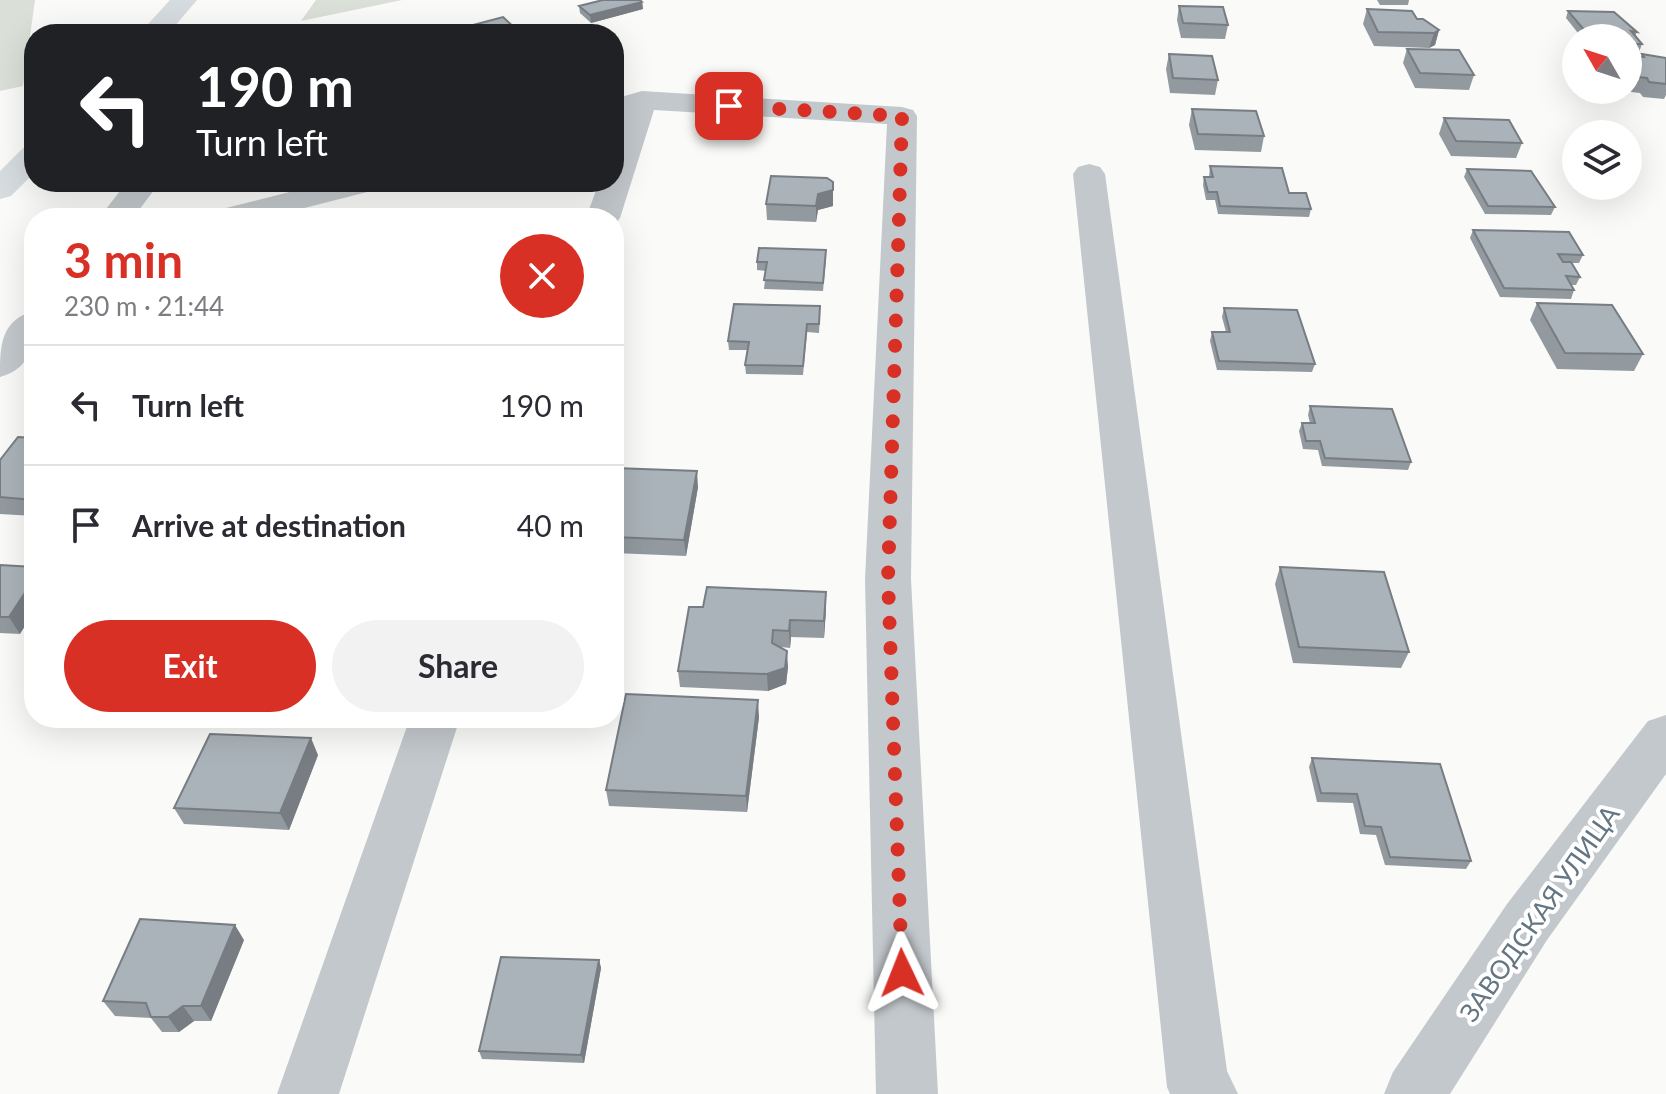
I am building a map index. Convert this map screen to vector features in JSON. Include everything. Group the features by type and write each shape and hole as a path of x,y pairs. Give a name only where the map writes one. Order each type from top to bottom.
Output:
{"main road":[{"path":"162,24 184,0"},
{"path":"0,189 24,165"}],"street":[{"path":"628,104 902,116 888,579 907,1094"},
{"path":"1089,174 1198,1087 1207,1094"},
{"path":"124,208 136,192"},
{"path":"265,208 329,192"},
{"path":"0,365 24,335"},
{"path":"308,1094 432,728"},
{"name":"ЗАВОДСКАЯ УЛИЦА","path":"1415,1094 1527,922 1666,735"}],"shaded area":[{"path":"0,0 35,0 32,24 24,24 23,86 0,91"},
{"path":"316,0 402,0 301,21"}],"building":[{"path":"603,0 642,2 590,15 579,6"},
{"path":"1179,6 1223,7 1228,25 1183,23"},
{"path":"1367,9 1412,11 1417,19 1423,19 1439,30 1434,33 1378,32"},
{"path":"1568,11 1614,12 1628,24 1579,24"},
{"path":"503,17 510,24 477,24"},
{"path":"1407,49 1459,50 1474,75 1420,73"},
{"path":"1169,54 1212,56 1218,80 1173,78"},
{"path":"1642,54 1666,58 1666,84 1649,82 1642,77"},
{"path":"1192,109 1256,111 1264,136 1198,134"},
{"path":"1444,118 1509,120 1522,143 1456,141"},
{"path":"1210,166 1282,168 1289,193 1306,193 1311,209 1220,206 1217,192 1208,192 1204,177 1213,177"},
{"path":"1467,169 1531,171 1555,207 1488,206"},
{"path":"771,176 827,178 833,182 833,190 818,194 816,206 766,204"},
{"path":"1473,230 1569,232 1583,255 1558,254 1563,262 1571,262 1580,277 1566,276 1574,290 1504,288"},
{"path":"759,248 826,250 823,283 764,280 767,262 757,262"},
{"path":"1537,303 1612,305 1643,354 1565,353"},
{"path":"734,304 820,306 819,324 807,324 803,366 745,365 749,342 728,341"},
{"path":"1224,308 1297,310 1315,364 1219,361 1212,332 1230,332"},
{"path":"1310,406 1392,409 1411,462 1325,458 1320,441 1306,441 1302,423 1315,423"},
{"path":"18,437 24,437 24,499 0,497 0,460"},
{"path":"624,468 697,471 684,540 624,537"},
{"path":"0,565 24,566 24,594 9,617 0,617"},
{"path":"1280,567 1384,572 1409,652 1299,647"},
{"path":"707,587 826,592 824,621 790,620 789,631 773,630 772,643 787,651 785,668 767,674 678,671 689,607 703,607"},
{"path":"626,694 758,700 746,796 606,790 619,728 624,728"},
{"path":"210,734 311,738 280,813 174,808"},
{"path":"1312,758 1440,764 1471,861 1390,857 1381,827 1365,826 1357,794 1321,793"},
{"path":"140,919 235,925 201,1006 183,1006 168,1017 151,1017 146,1003 103,1001"},
{"path":"501,957 599,960 581,1055 479,1051"}],"route":[{"path":"729,106 902,116 888,579 902,973"}]}
